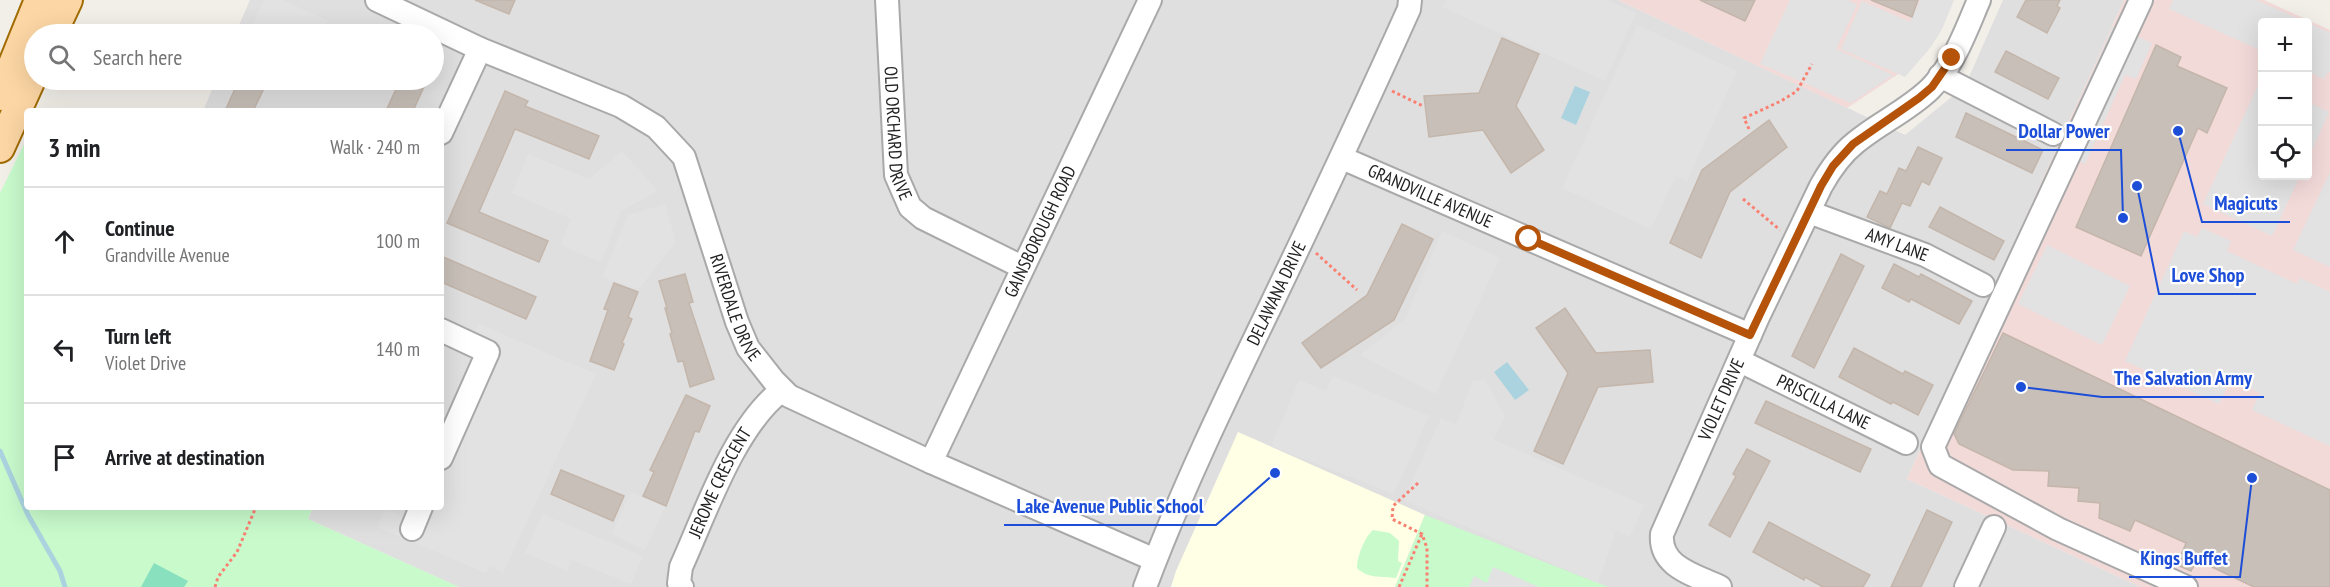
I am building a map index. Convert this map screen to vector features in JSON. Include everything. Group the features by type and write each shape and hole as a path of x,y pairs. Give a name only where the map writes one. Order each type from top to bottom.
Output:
{"main road":[{"path":"29,24 39,0"},
{"path":"57,24 68,0"},
{"path":"0,96 24,37"},
{"path":"0,148 26,90"}],"street":[{"name":"RIVERDALE DRIVE","path":"377,0 408,6 438,24"},
{"name":"OLD ORCHARD DRIVE","path":"886,0 896,175 910,207 923,218 1022,267"},
{"name":"GAINSBOROUGH ROAD","path":"931,462 1150,0"},
{"name":"DELAWANA DRIVE","path":"1145,587 1164,534 1220,411 1342,158 1409,9 1410,0"},
{"name":"VIOLET DRIVE","path":"1720,587 1677,566 1665,556 1661,545 1662,534 1750,335 1821,186 1842,155 1867,133 1919,98 1940,76 1955,54 1979,0"},
{"path":"2141,0 1933,447 1941,465 2058,529 2186,587"},
{"name":"RIVERDALE DRIVE","path":"444,28 480,49 637,114 656,127 676,146 684,158 694,185 737,322 748,348 789,396 931,462 1155,560"},
{"path":"444,127 480,49"},
{"path":"1940,76 2053,134"},
{"name":"GRANDVILLE AVENUE","path":"1342,158 1750,335"},
{"name":"AMY LANE","path":"1809,212 1925,255 1983,285"},
{"path":"444,331 488,352 444,451"},
{"name":"PRISCILLA LANE","path":"1740,361 1906,443"},
{"name":"JEROME CRESCENT","path":"682,587 679,583 681,567 735,448 763,408 782,390"},
{"path":"412,529 420,510"},
{"path":"1966,587 1994,527"}],"path":[{"path":"1749,129 1744,118 1797,91 1812,64"},
{"path":"1375,84 1423,106"},
{"path":"1743,199 1795,242"},
{"path":"1302,241 1357,290"},
{"path":"1418,483 1393,506 1392,519 1422,534 1427,548 1428,587"},
{"path":"214,587 218,577 237,552 255,510"},
{"path":"1399,587 1422,534"}],"shaded area":[{"path":"250,0 1618,0 1905,135 1965,86 2003,0 2124,0 1907,479 2141,587 459,587 308,519 312,510 444,510 444,108 204,108 212,90 444,90 444,24 239,24"},
{"path":"264,0 283,0 328,21 326,24 253,24"},
{"path":"1446,0 1607,0 1636,13 1605,81 1442,7"},
{"path":"1618,0 1946,0 1915,63 1847,108"},
{"path":"1790,0 1848,0 1857,5 1836,49 1893,75 1851,103 1760,64"},
{"path":"1920,0 1954,0 1942,29 1931,47 1905,77 1841,49 1862,1 1910,22"},
{"path":"2124,0 2264,0 2304,18 2258,18 2258,180 2312,180 2312,22 2330,30 2330,587 2141,587 1907,479"},
{"path":"2173,0 2256,0 2297,18 2258,18 2258,49 2169,9"},
{"path":"1637,25 1737,71 1687,181 1676,176 1651,229 1562,188"},
{"path":"2312,25 2330,33 2330,72 2324,79 2312,74"},
{"path":"2113,26 2152,43 2136,79 2125,75 2085,164 2057,152"},
{"path":"2258,85 2258,180 2298,180 2272,236 2203,204"},
{"path":"2312,104 2329,112 2312,150"},
{"path":"622,151 658,191 621,211 601,262 560,245 571,219 512,193 528,154 589,179"},
{"path":"2330,172 2330,267 2293,250"},
{"path":"665,204 676,242 639,289 602,277 628,215"},
{"path":"2202,228 2231,241 2227,251 2297,284 2300,278 2330,292 2330,446 2252,410 2260,393 2231,379 2219,404 2125,361 2184,231 2197,237"},
{"path":"1442,231 1500,258 1436,394 1360,355 1405,319"},
{"path":"2047,245 2130,286 2102,345 2018,304"},
{"path":"479,324 596,374 503,573 490,566 486,573 377,527 385,510 408,518 412,510 444,510 444,435 477,358 464,352"},
{"path":"1333,376 1429,416 1394,494 1271,446 1299,380 1326,391"},
{"path":"1485,379 1505,416 1494,440 1644,505 1630,537 1616,531 1598,583 1403,500 1441,418 1456,424 1473,381"},
{"path":"1238,432 1425,515 1395,587 1171,587"},
{"path":"631,492 665,507 645,550 611,534"},
{"path":"542,514 643,556 631,584 572,560 567,571 525,553"},
{"path":"1493,567 1539,587 1469,587 1474,576 1487,583"}],"green space":[{"path":"24,144 24,510 312,510 308,519 459,587 0,587 0,193"},
{"path":"1425,515 1598,583 1608,587 1395,587"},
{"path":"1373,530 1390,533 1399,541 1398,561 1402,563 1396,578 1370,575 1357,568 1362,548"},
{"path":"154,563 188,581 184,587 141,587"}],"water":[{"path":"1575,86 1590,92 1576,125 1561,118"},
{"path":"1507,362 1529,390 1515,400 1494,372"}],"building":[{"path":"475,0 515,0 509,14"},
{"path":"1700,0 1755,0 1745,21"},
{"path":"1871,0 1918,0 1912,17"},
{"path":"2026,0 2060,0 2057,6 2060,8 2047,33 2017,17"},
{"path":"1502,38 1539,54 1516,106 1544,150 1511,173 1483,130 1429,137 1424,96 1479,93"},
{"path":"2156,45 2181,57 2177,66 2227,88 2207,133 2198,128 2141,256 2076,227"},
{"path":"2006,51 2059,78 2048,99 1995,72"},
{"path":"234,90 263,90 254,108 226,108"},
{"path":"395,90 422,90 414,108 387,108"},
{"path":"505,91 528,101 525,106 599,136 589,159 515,129 479,212 548,241 539,262 447,223"},
{"path":"1966,113 2043,150 2032,173 1956,137"},
{"path":"1769,120 1787,147 1730,192 1701,258 1670,243 1702,170"},
{"path":"1918,147 1942,158 1929,185 1922,181 1910,206 1902,203 1890,228 1867,217 1880,191 1887,194 1899,168 1906,171"},
{"path":"1940,207 2004,241 1994,260 1929,227"},
{"path":"1402,224 1433,239 1394,320 1321,368 1302,343 1367,295"},
{"path":"1841,254 1864,266 1814,368 1792,356"},
{"path":"444,257 536,297 526,319 444,283"},
{"path":"1894,264 1919,277 1921,274 1972,301 1959,324 1911,299 1909,302 1882,288"},
{"path":"685,274 693,302 689,303 714,379 690,387 683,361 678,362 659,281"},
{"path":"614,283 638,292 628,317 632,319 614,370 590,361 608,310 604,309"},
{"path":"1565,308 1596,353 1650,350 1653,382 1598,387 1563,464 1534,451 1568,373 1536,328"},
{"path":"2003,333 2330,490 2330,587 2254,587 2197,560 2191,571 2177,565 2186,543 2135,520 2130,531 2099,518 2100,503 2078,501 2079,488 2048,486 2049,471 2013,470 1959,444 1954,434"},
{"path":"1854,348 1903,374 1905,371 1933,385 1918,415 1839,377"},
{"path":"686,395 710,406 699,432 695,431 666,506 643,496 654,472 650,470"},
{"path":"1766,401 1871,449 1860,472 1755,423"},
{"path":"1747,449 1770,461 1730,537 1709,525 1736,476 1733,474"},
{"path":"561,470 624,496 613,521 551,494"},
{"path":"1927,510 1952,522 1921,587 1891,587"},
{"path":"1769,522 1870,575 1863,587 1823,587 1805,577 1804,580 1753,552"}],"waterway":[{"path":"0,451 24,506"},
{"path":"26,510 60,571 65,587"}],"place":[{"name":"Magicuts","path":"2178,131"},
{"name":"Love Shop","path":"2137,186"},
{"name":"Dollar Power","path":"2123,218"},
{"name":"The Salvation Army","path":"2021,387"},
{"name":"Lake Avenue Public School","path":"1275,473"},
{"name":"Kings Buffet","path":"2252,478"}],"route":[{"path":"1529,239 1750,335 1821,186 1833,166 1853,144 1905,109 1932,87 1952,58"}]}
